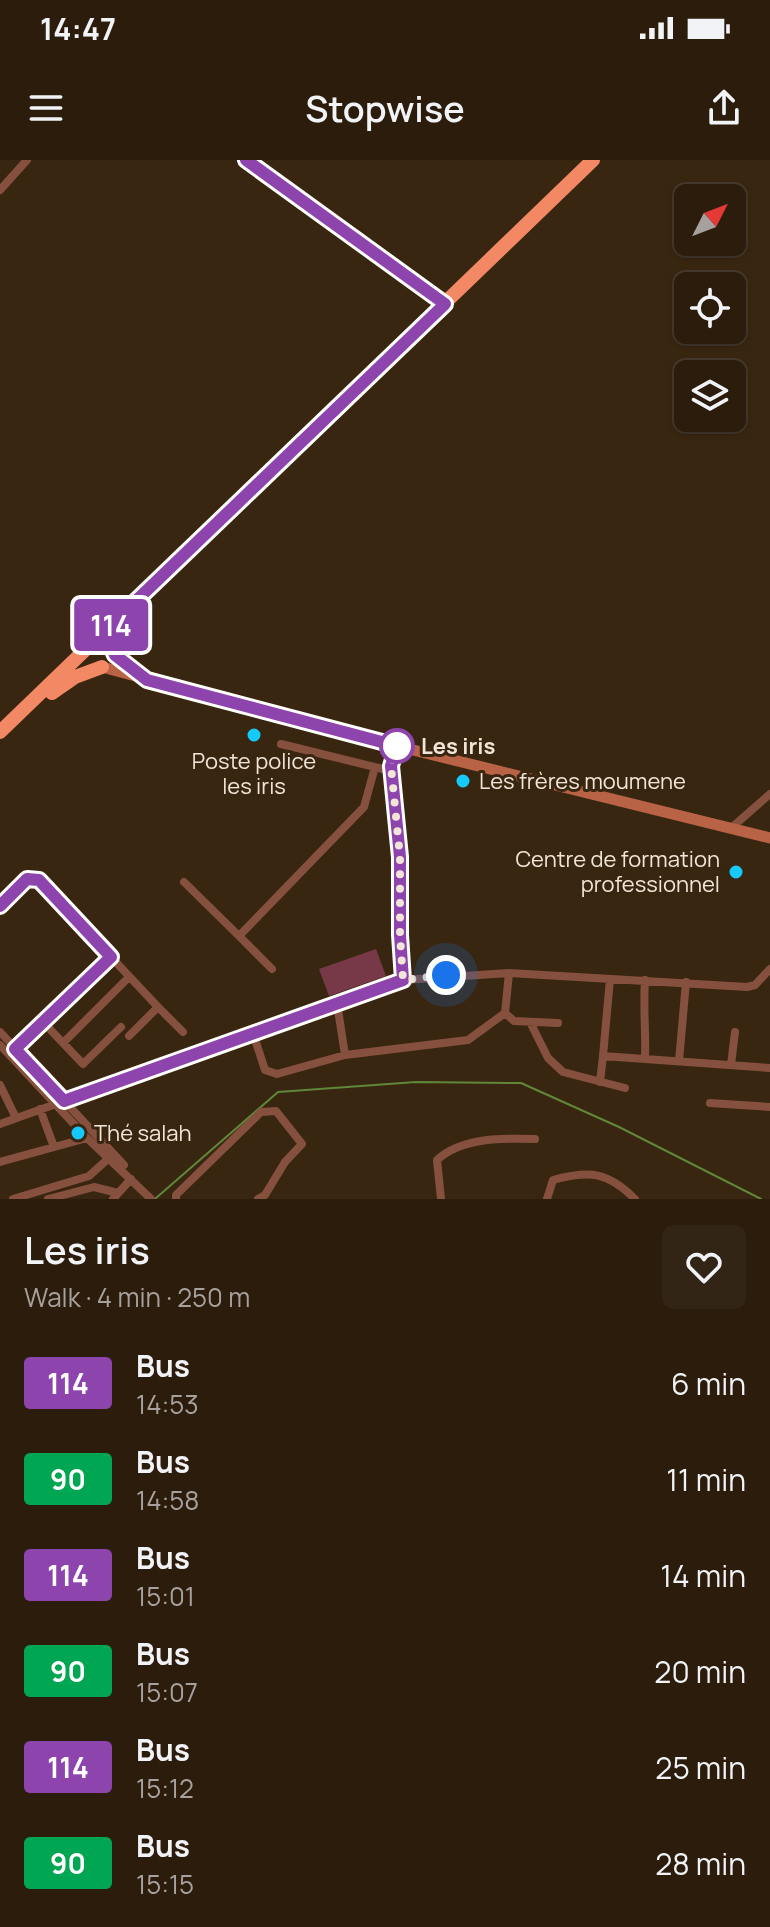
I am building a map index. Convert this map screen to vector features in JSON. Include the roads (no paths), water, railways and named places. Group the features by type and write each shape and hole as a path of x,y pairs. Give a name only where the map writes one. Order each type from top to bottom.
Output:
{"highway":[{"path":"0,732 593,160"},
{"path":"0,743 63,684 111,663 119,634 133,614 604,160"},
{"path":"102,667 90,661 87,653 91,644 100,640 109,642 115,655"}],"street":[{"path":"0,190 27,160"},
{"path":"246,160 445,304"},
{"path":"115,655 147,680"},
{"path":"102,667 397,746 770,838"},
{"path":"281,744 391,771"},
{"path":"397,746 391,771 400,857 403,980"},
{"path":"239,936 364,807 375,767"},
{"path":"730,829 770,794"},
{"path":"0,906 27,879 39,880 183,1032"},
{"path":"184,882 272,969"},
{"path":"7,1053 111,957"},
{"path":"253,1033 265,1070 277,1074 345,1055 468,1040 505,1013 509,973"},
{"path":"0,1124 403,980 441,975 509,973 747,987 768,976"},
{"path":"63,1043 129,977"},
{"path":"600,1082 610,979"},
{"path":"645,980 642,1016 646,1028 645,1058"},
{"path":"679,1061 686,982"},
{"path":"337,1003 345,1055"},
{"path":"129,1036 158,1007"},
{"path":"505,1013 514,1021 558,1023"},
{"path":"43,1022 83,1064 121,1027"},
{"path":"530,1022 555,1067 563,1072 625,1088"},
{"path":"0,1032 7,1053 64,1101 129,1171 133,1181"},
{"path":"731,1065 735,1032"},
{"path":"0,1045 87,1138 151,1199"},
{"path":"603,1056 770,1068"},
{"path":"0,1085 16,1118"},
{"path":"710,1103 770,1107"},
{"path":"40,1109 54,1147"},
{"path":"176,1199 176,1195 261,1112 276,1111 302,1144 285,1162 265,1195 258,1199"},
{"path":"0,1162 87,1138"},
{"path":"441,1199 437,1160 446,1151 494,1138 535,1139"},
{"path":"13,1199 89,1176 109,1158"},
{"path":"547,1199 553,1180 573,1174 594,1174 618,1182 635,1199"},
{"path":"48,1199 94,1187 116,1196 133,1181"}],"waterway":[{"path":"156,1198 278,1092 416,1082 521,1083 619,1127 761,1199"}],"place":[{"name":"Poste police les iris","path":"254,735"},
{"name":"Les iris","path":"397,746"},
{"name":"Les frères moumene","path":"463,781"},
{"name":"Centre de formation professionnel","path":"736,872"},
{"name":"Thé salah","path":"78,1133"}]}
